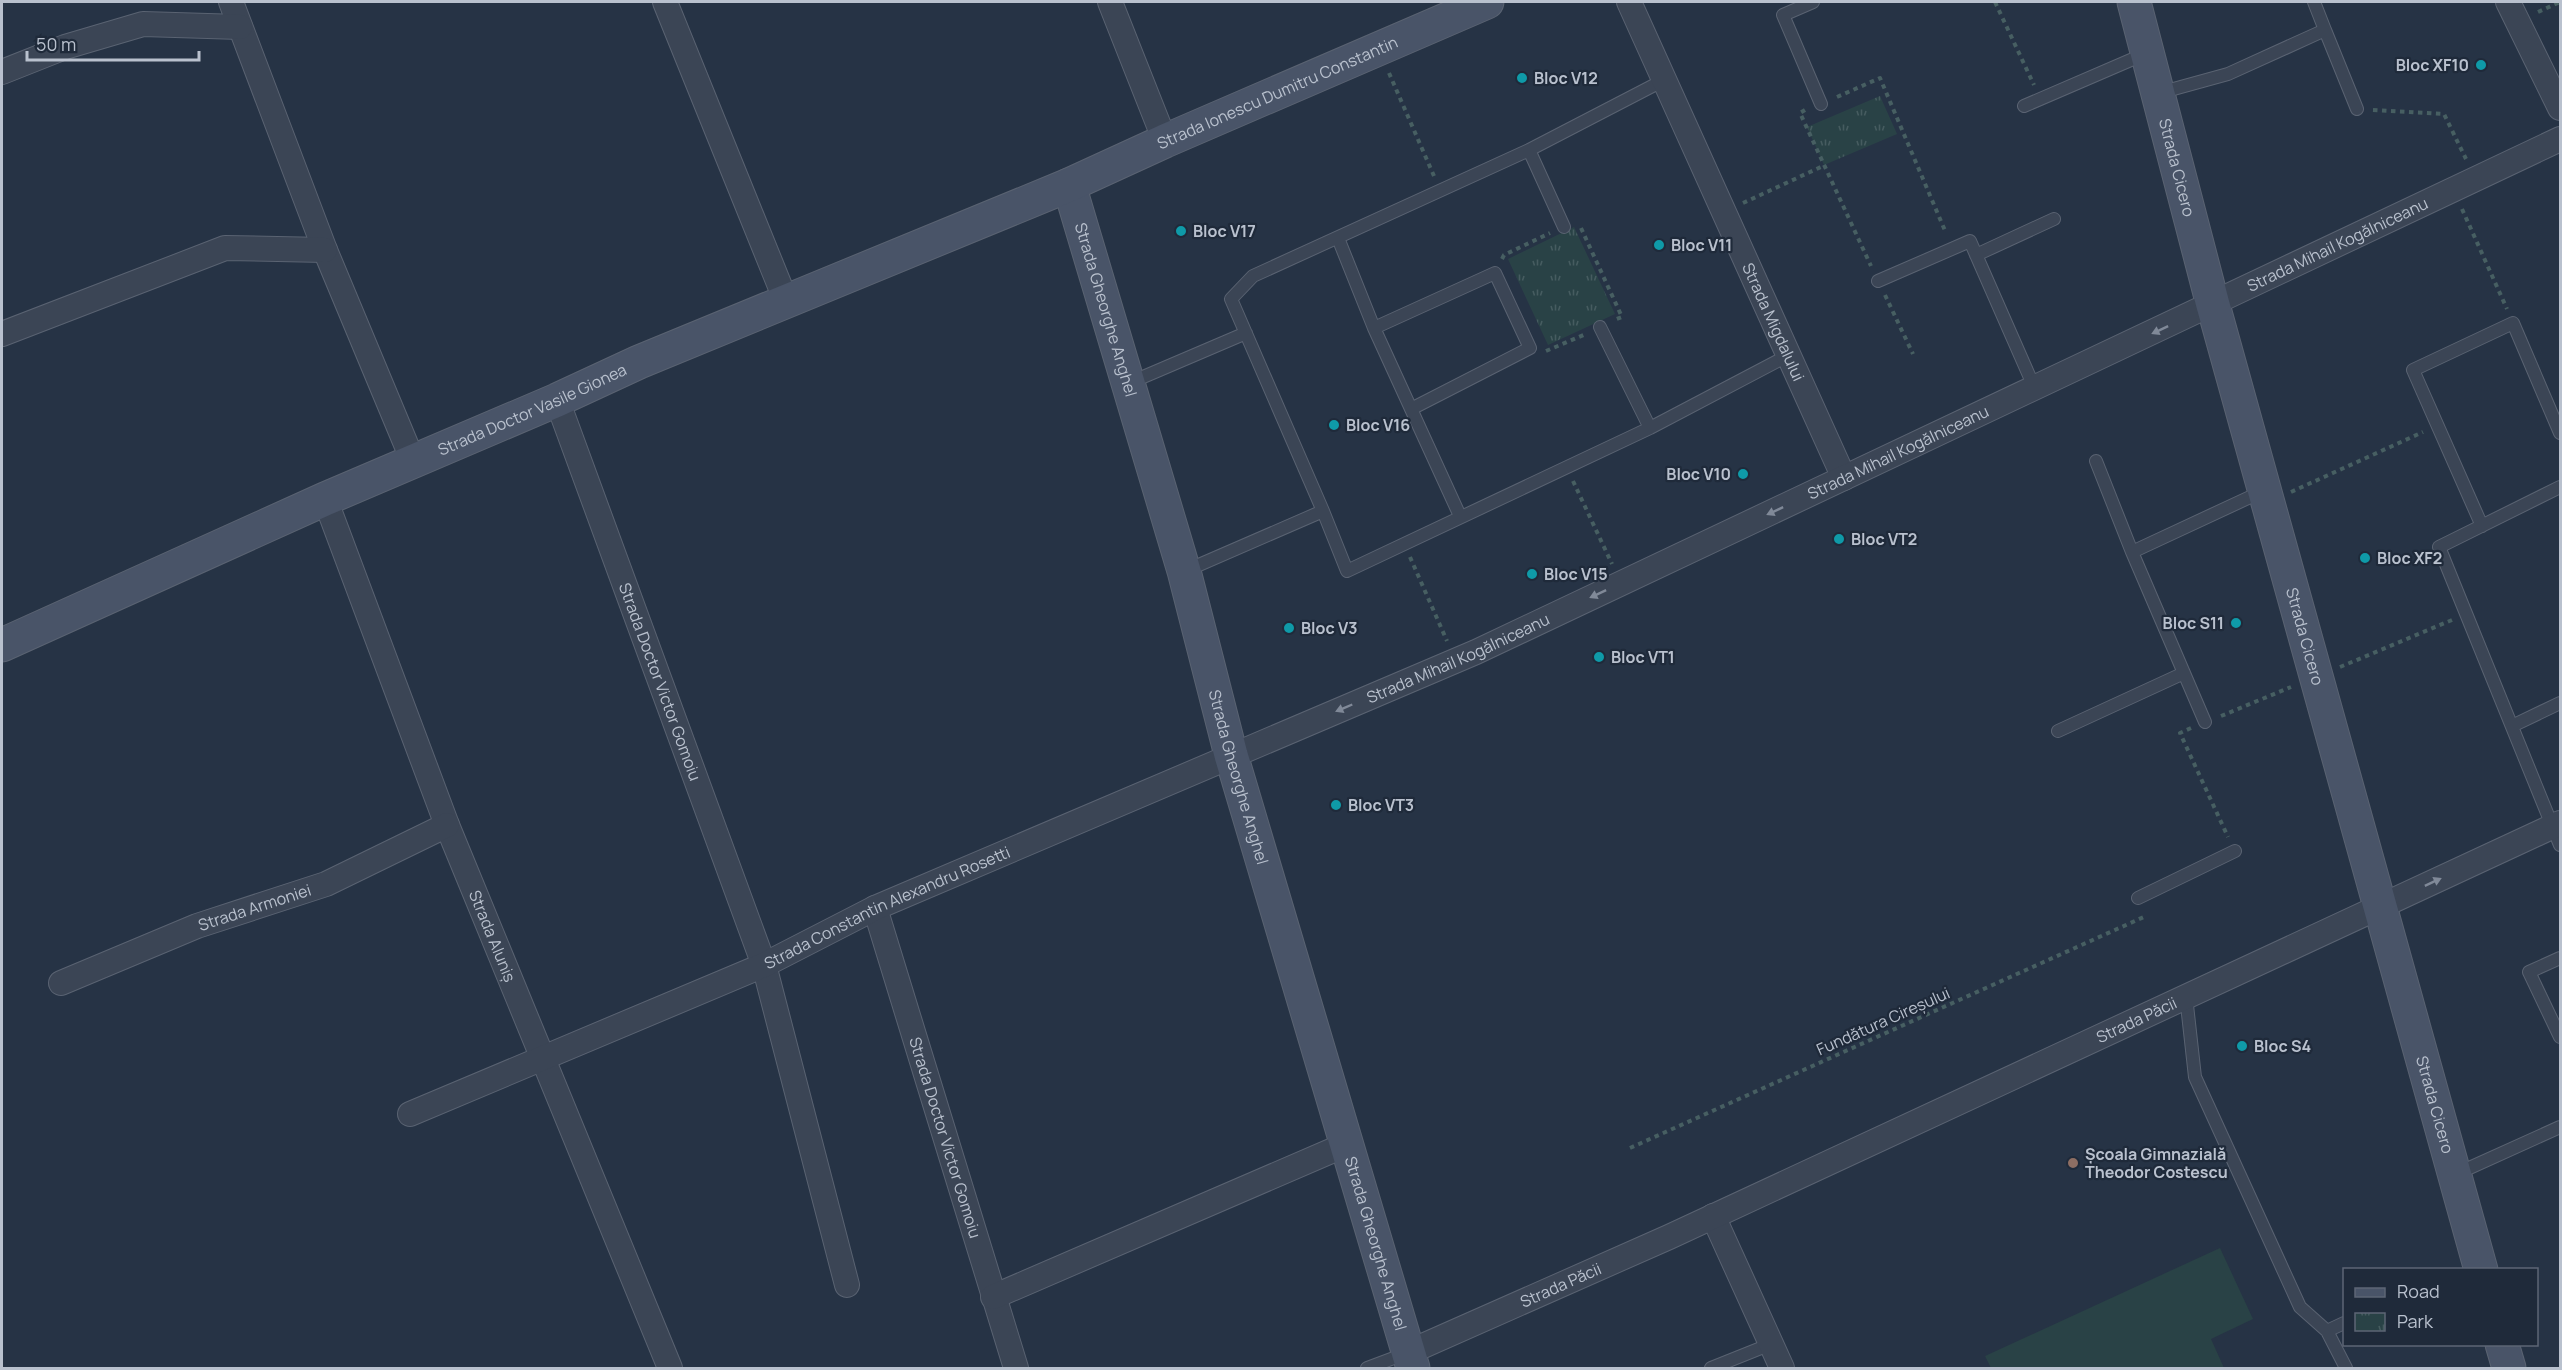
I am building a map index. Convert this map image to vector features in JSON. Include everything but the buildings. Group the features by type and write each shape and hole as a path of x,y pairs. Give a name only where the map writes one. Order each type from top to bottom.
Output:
{"street":[{"path":"231,2 325,250 413,461"},
{"path":"665,2 786,301"},
{"path":"1110,2 1165,141"},
{"name":"Strada Ionescu Dumitru Constantin","path":"1069,185 1165,141 1487,2"},
{"name":"Strada Migdalului","path":"1629,2 1844,478"},
{"name":"Strada Cicero","path":"2134,2 2213,305 2481,1268"},
{"path":"2508,2 2560,108"},
{"path":"2,72 65,47 142,24 240,27"},
{"name":"Strada Mihail Kogălniceanu","path":"1231,755 1456,661 2560,139"},
{"name":"Strada Doctor Vasile Gionea","path":"2,645 325,499 557,400 639,362 1069,185"},
{"name":"Strada Gheorghe Anghel","path":"1069,185 1184,571 1231,755 1410,1361"},
{"path":"2,334 225,248 325,250"},
{"name":"Strada Doctor Victor Gomoiu","path":"557,400 764,965 847,1285"},
{"name":"Strada Aluniș","path":"325,499 447,825 670,1368"},
{"name":"Strada Constantin Alexandru Rosetti","path":"410,1114 543,1056 764,965 875,908 1231,755"},
{"name":"Strada Armoniei","path":"61,983 197,926 326,884 447,825"},
{"name":"Strada Păcii","path":"1410,1361 1713,1216 2186,996 2380,907 2558,832"},
{"name":"Strada Doctor Victor Gomoiu","path":"875,908 1016,1368"},
{"path":"993,1297 1345,1145"},
{"path":"1713,1216 1782,1368"},
{"path":"2503,1346 2509,1368"}],"lane":[{"path":"1813,2 1783,15 1821,104"},
{"path":"2314,2 2357,109"},
{"path":"2158,93 2228,74 2325,30"},
{"path":"2024,106 2148,53"},
{"path":"1664,80 1529,150 1253,276 1231,299 1347,571 1650,428 1788,356"},
{"path":"1529,150 1564,227"},
{"path":"1976,255 2054,219"},
{"path":"1338,238 1374,328 1460,516"},
{"path":"1878,281 1970,241 2035,389"},
{"path":"1374,328 1495,273 1530,348 1411,409"},
{"path":"2482,526 2413,370 2513,323 2560,433"},
{"path":"1600,327 1650,428"},
{"path":"1128,384 1246,333"},
{"path":"2096,461 2132,552 2205,722"},
{"path":"2558,832 2439,547 2560,488"},
{"path":"2132,552 2266,496"},
{"path":"1184,571 1323,511"},
{"path":"2058,731 2184,673"},
{"path":"2512,726 2560,703"},
{"path":"2138,898 2235,851"},
{"path":"2560,958 2529,972 2560,1037"},
{"path":"2186,996 2194,1077 2300,1307 2327,1331 2346,1368"},
{"path":"2455,1175 2560,1127"},
{"path":"2327,1331 2343,1323"},
{"path":"1711,1368 1771,1344"},
{"path":"1367,1368 1410,1361"}],"path":[{"path":"1995,2 2040,99"},
{"path":"1378,49 1441,191"},
{"path":"1913,354 1800,113 1880,78 1952,249"},
{"path":"2357,109 2445,114 2475,178"},
{"path":"1723,212 1823,165"},
{"path":"2453,189 2513,323"},
{"path":"1495,273 1504,255 1578,221 1622,317 1548,352 1530,348"},
{"path":"2266,496 2438,425"},
{"path":"1567,466 1622,583"},
{"path":"1404,543 1456,661"},
{"path":"2205,722 2180,732 2235,851"},
{"name":"Fundătura Cireșului","path":"1630,1148 2146,915"}],"green space":[{"path":"1880,96 1897,134 1824,165 1807,127"},
{"path":"1574,227 1615,314 1548,345 1508,259"},
{"path":"2220,1248 2253,1319 2211,1339 2224,1368 1991,1368 1985,1356"}],"place":[{"name":"Bloc XF10","path":"2481,65"},
{"name":"Bloc V12","path":"1522,78"},
{"name":"Bloc V17","path":"1181,231"},
{"name":"Bloc V11","path":"1659,245"},
{"name":"Bloc V16","path":"1334,425"},
{"name":"Bloc V10","path":"1743,474"},
{"name":"Bloc VT2","path":"1839,539"},
{"name":"Bloc XF2","path":"2365,558"},
{"name":"Bloc V15","path":"1532,574"},
{"name":"Bloc S11","path":"2236,623"},
{"name":"Bloc V3","path":"1289,628"},
{"name":"Bloc VT1","path":"1599,657"},
{"name":"Bloc VT3","path":"1336,805"},
{"name":"Bloc S4","path":"2242,1046"},
{"name":"Școala Gimnazială Theodor Costescu","path":"2073,1163"}]}
